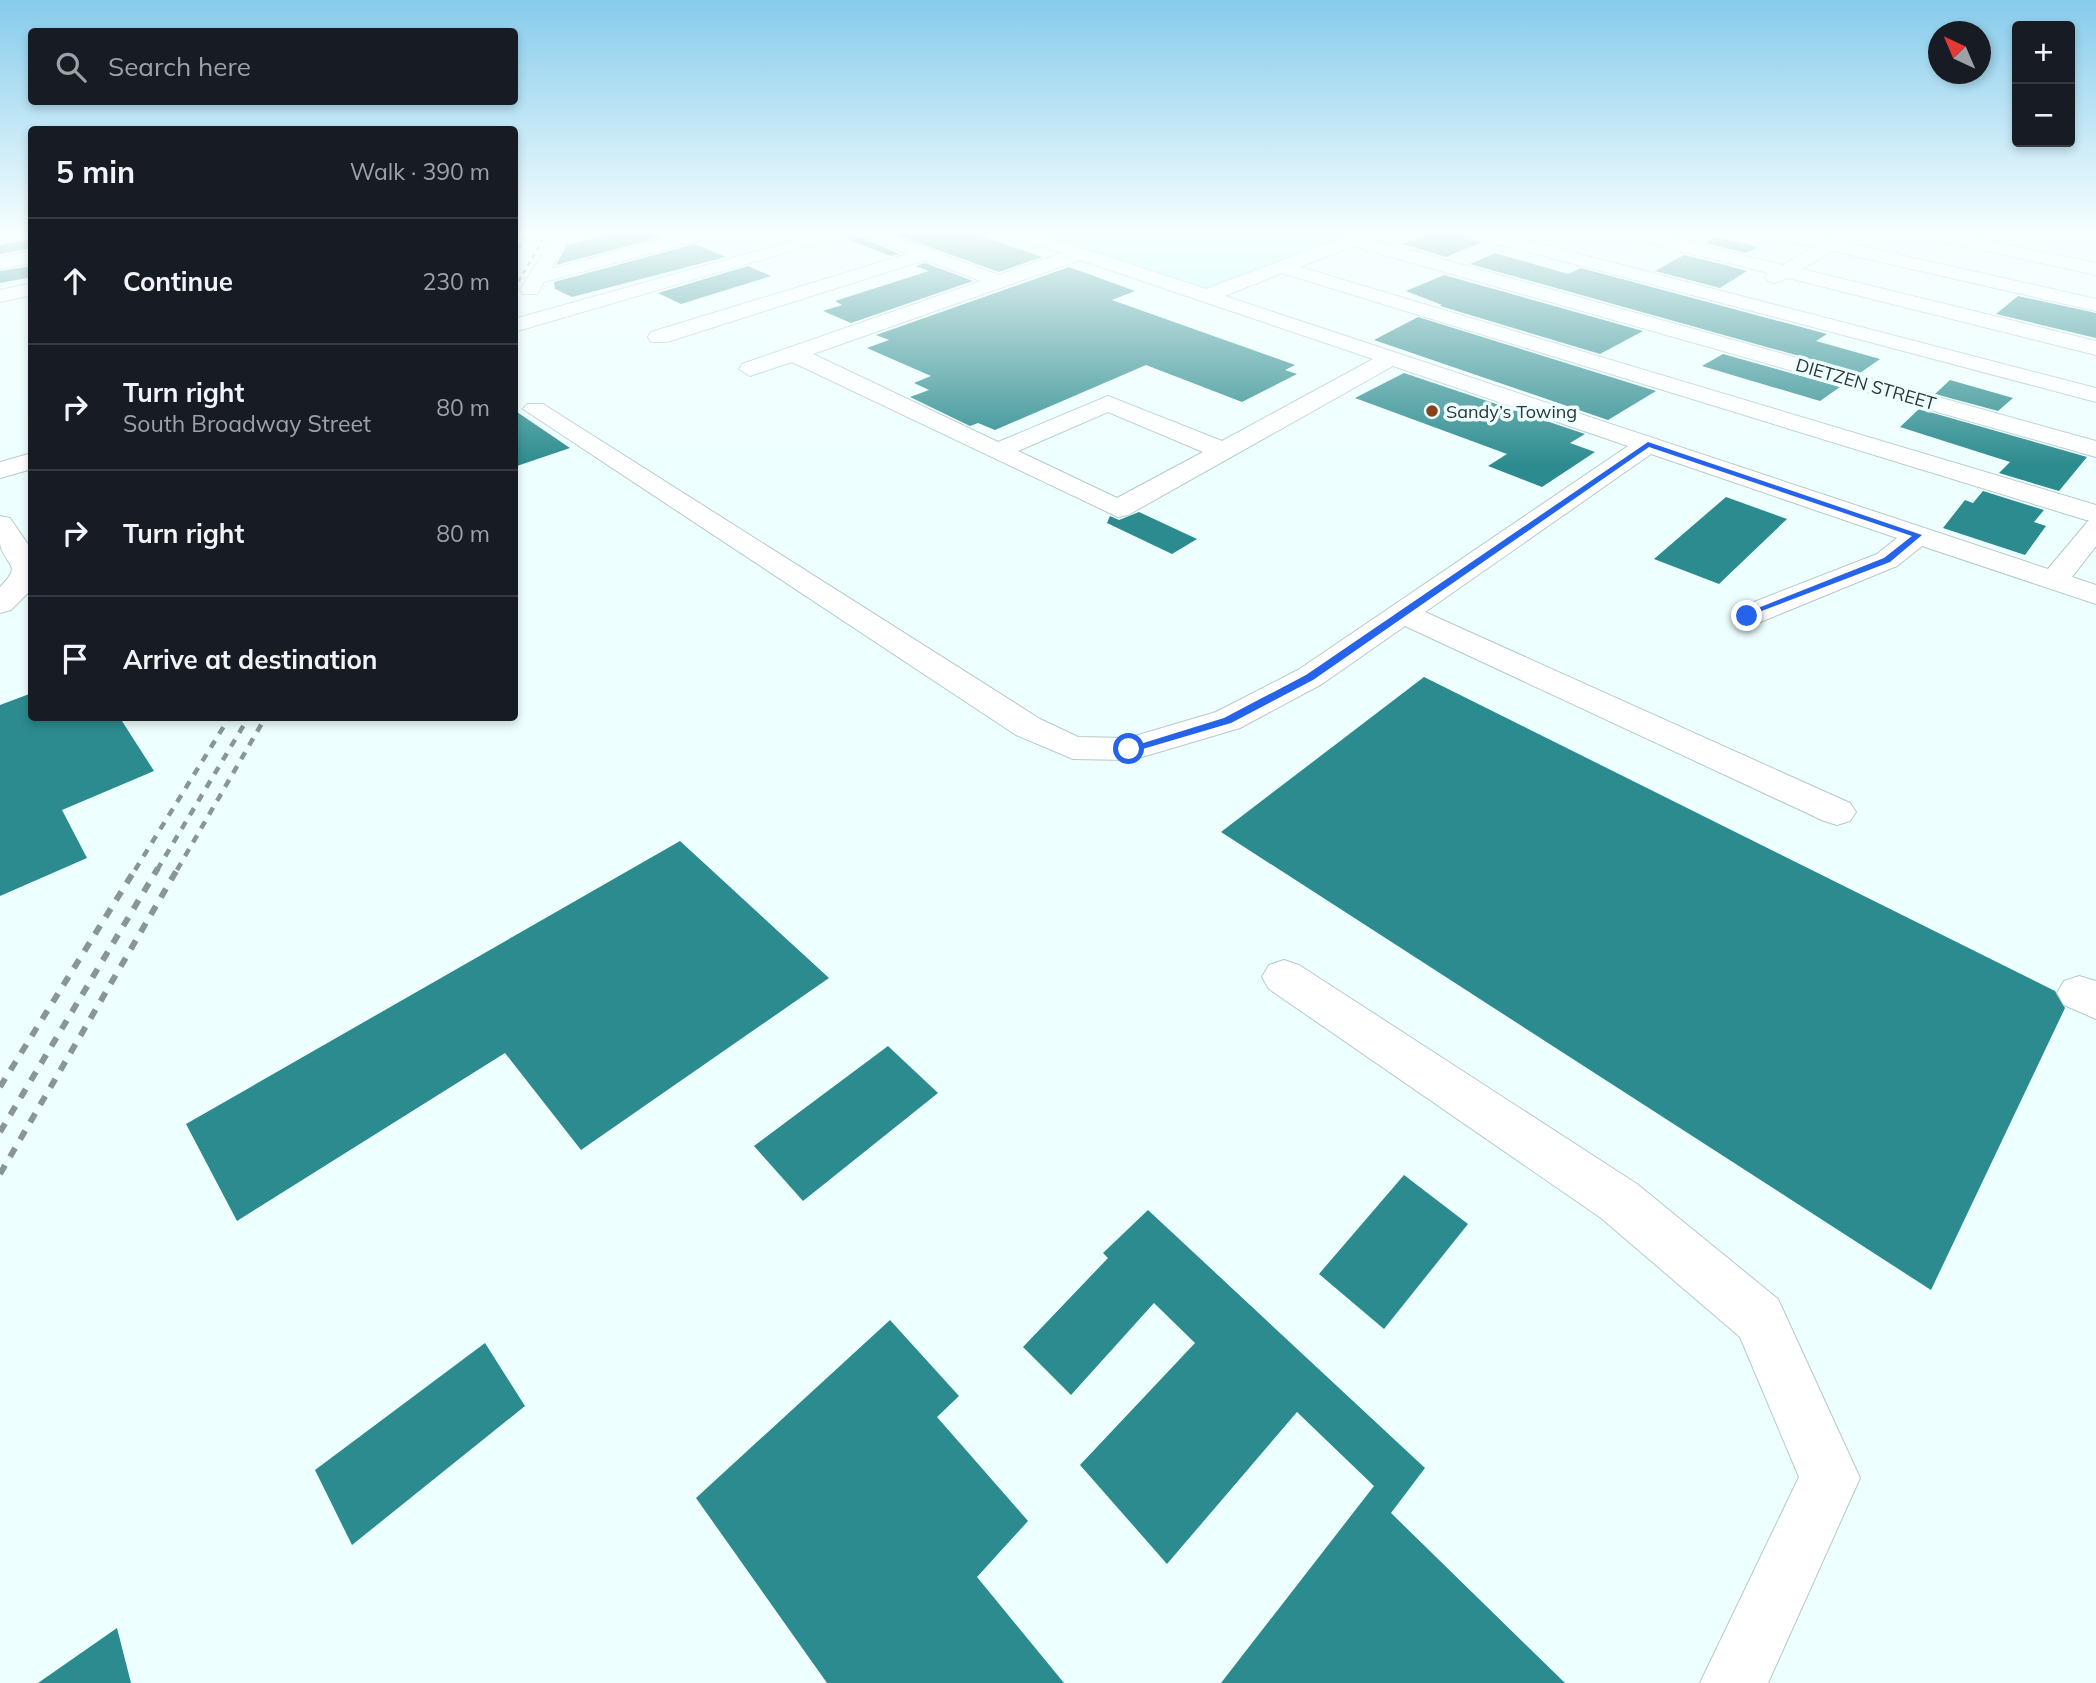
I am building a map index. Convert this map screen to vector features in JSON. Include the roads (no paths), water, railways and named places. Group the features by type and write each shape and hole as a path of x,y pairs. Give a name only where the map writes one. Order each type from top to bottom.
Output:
{"street":[{"path":"518,325 573,310"},
{"path":"735,310 766,323"},
{"path":"659,337 748,310"},
{"path":"750,369 801,345 913,310"},
{"path":"1246,310 2096,595"},
{"path":"1421,310 2096,514"},
{"name":"DIETZEN STREET","path":"1601,310 2096,449"},
{"path":"1659,344 1720,310"},
{"path":"1768,310 2096,395"},
{"path":"1941,310 2096,348"},
{"path":"801,345 998,451 1118,509 1391,358"},
{"path":"1593,383 1638,357"},
{"path":"1548,410 1571,397"},
{"path":"998,451 1108,403 1223,451"},
{"path":"535,409 1028,727 1073,748 1129,749 1228,720 1310,677 1648,444"},
{"path":"0,470 28,462"},
{"path":"0,524 27,565 26,577 0,604"},
{"path":"2054,581 2096,527"},
{"path":"1747,616 1887,560 1917,535"},
{"path":"1403,613 1837,812"},
{"path":"1284,977 1619,1201 1759,1318 1830,1478 1734,1683"}],"railway":[{"path":"135,870 227,721"},
{"path":"157,870 246,721"},
{"path":"177,870 263,721"},
{"path":"0,1087 136,868"},
{"path":"0,1132 158,868"},
{"path":"0,1174 178,868"}],"place":[{"name":"Sandy’s Towing","path":"1432,411"}]}
